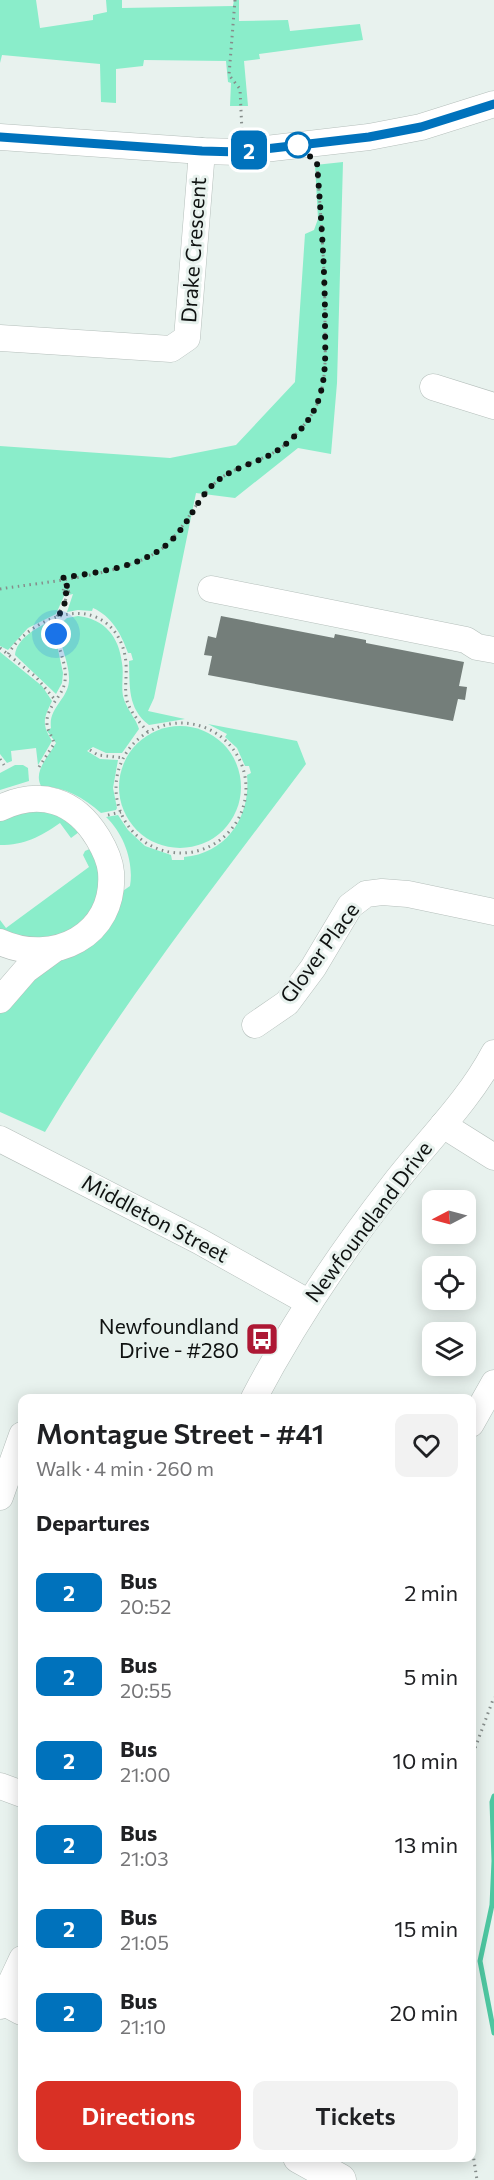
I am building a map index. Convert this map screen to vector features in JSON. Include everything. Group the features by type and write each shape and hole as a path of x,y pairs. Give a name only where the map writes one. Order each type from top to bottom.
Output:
{"main road":[{"path":"308,2162 340,2180"}],"street":[{"path":"0,137 239,152 369,137 421,127 494,104"},
{"name":"Drake Crescent","path":"0,338 171,348 187,338 202,151"},
{"path":"433,387 494,406"},
{"path":"211,589 466,640 477,647 494,650"},
{"path":"0,808 24,798 42,798 73,809 85,819 105,848 111,871 110,895 101,915 90,931 72,944 52,951 26,970 0,1000"},
{"name":"Glover Place","path":"255,1025 287,1003 313,968 350,906 366,894 382,892 408,894 494,912"},
{"path":"0,942 29,951 52,951"},
{"name":"Newfoundland Drive","path":"256,1394 308,1302 378,1205 477,1081 494,1053"},
{"path":"443,1125 494,1157"},
{"name":"Middleton Street","path":"0,1139 199,1241 308,1302"},
{"path":"476,1415 494,1383"},
{"path":"0,1497 18,1446"},
{"path":"0,1786 18,1793"},
{"path":"7,2003 18,1971"}],"path":[{"path":"235,0 229,75 240,89 242,132"},
{"path":"0,589 114,569 147,558 163,549 178,534 201,498 216,482 232,471 279,449 311,417 320,396 325,346 325,271 317,163"},
{"path":"39,767 54,744 47,730 47,717 65,681 63,657 56,634 58,616 67,598 66,593 62,594 65,585 62,578"},
{"path":"8,654 13,645 30,630 58,616 82,612 91,614 111,625 116,632 126,664 127,700 148,732"},
{"path":"0,648 43,684 56,701"},
{"path":"181,722 202,726 220,736 235,752 244,772 245,794 240,815 228,833 210,846 189,852 167,851 147,843 130,829 121,812 116,790 118,769 127,750 148,732 160,725 181,722"},
{"path":"90,750 98,755 124,758"},
{"path":"0,759 4,765"},
{"path":"104,815 121,812"},
{"path":"476,1746 494,1697"},
{"path":"472,2162 474,2166"},
{"path":"474,2162 477,2180"}],"green space":[{"path":"0,0 36,0 40,28 93,20 93,15 107,12 106,0 122,0 122,8 233,6 234,0 239,0 239,21 288,20 290,31 360,24 363,40 259,54 260,59 244,61 248,106 230,106 231,83 228,82 226,61 144,60 143,66 116,69 116,103 101,102 100,64 2,55 0,63"},
{"path":"343,162 337,383 331,454 298,448 235,498 196,493 154,698 148,711 185,719 149,725 137,711 131,696 129,661 133,660 131,653 128,653 115,626 99,611 93,608 92,611 67,612 73,594 64,596 56,614 28,628 8,650 0,646 0,446 170,458 236,445 295,382 305,234 314,230 318,219 315,165"},
{"path":"78,616 103,625 114,637 122,663 123,696 139,729 122,753 106,753 93,747 87,751 100,759 118,760 113,788 117,808 101,813 73,794 58,788 41,786 39,780 40,769 56,743 47,731 51,728 52,715 69,681 59,625 67,618"},
{"path":"52,621 63,673 62,683 56,694 15,655 23,639 40,626"},
{"path":"0,652 42,686 52,701 45,725 52,741 38,765 36,748 11,751 12,761 7,763 0,754"},
{"path":"208,724 297,741 306,764 138,991 45,1132 0,1112 0,1012 117,895 130,886 129,858 123,840 106,817 118,815 128,830 145,846 171,855 172,860 184,860 184,857 200,854 213,848 234,830 245,804 247,775 251,773 249,766 245,766 237,748 225,737 227,734"},
{"path":"180,726 203,731 223,744 236,764 241,787 236,810 223,830 203,843 180,848 157,843 137,830 124,810 119,787 124,764 137,744 157,731"},
{"path":"15,765 28,768 29,781 0,790 0,773"},
{"path":"37,807 67,816 79,832 71,838 60,823 32,839 17,844 0,845 0,818"},
{"path":"94,847 103,872 94,915 59,943 0,938 0,920 6,928 89,867 83,855 85,851"}],"building":[{"path":"221,616 334,638 335,634 366,640 366,643 464,662 459,686 467,687 465,700 458,699 453,721 208,675 212,656 204,655 208,636 216,638"}],"waterway":[{"path":"494,1796 492,1802 494,1861 492,1905 480,1961 494,2033"}],"bus line":[{"name":"2","path":"0,137 239,152 369,137 421,127 494,104"}],"place":[{"name":"Newfoundland Drive - #280","path":"262,1339"}],"route":[{"path":"56,634 59,611 67,598 66,593 70,591 62,578 114,569 147,558 163,549 178,534 201,498 216,482 232,471 272,454 286,444 311,417 320,396 324,375 325,271 317,163 298,145"}]}
